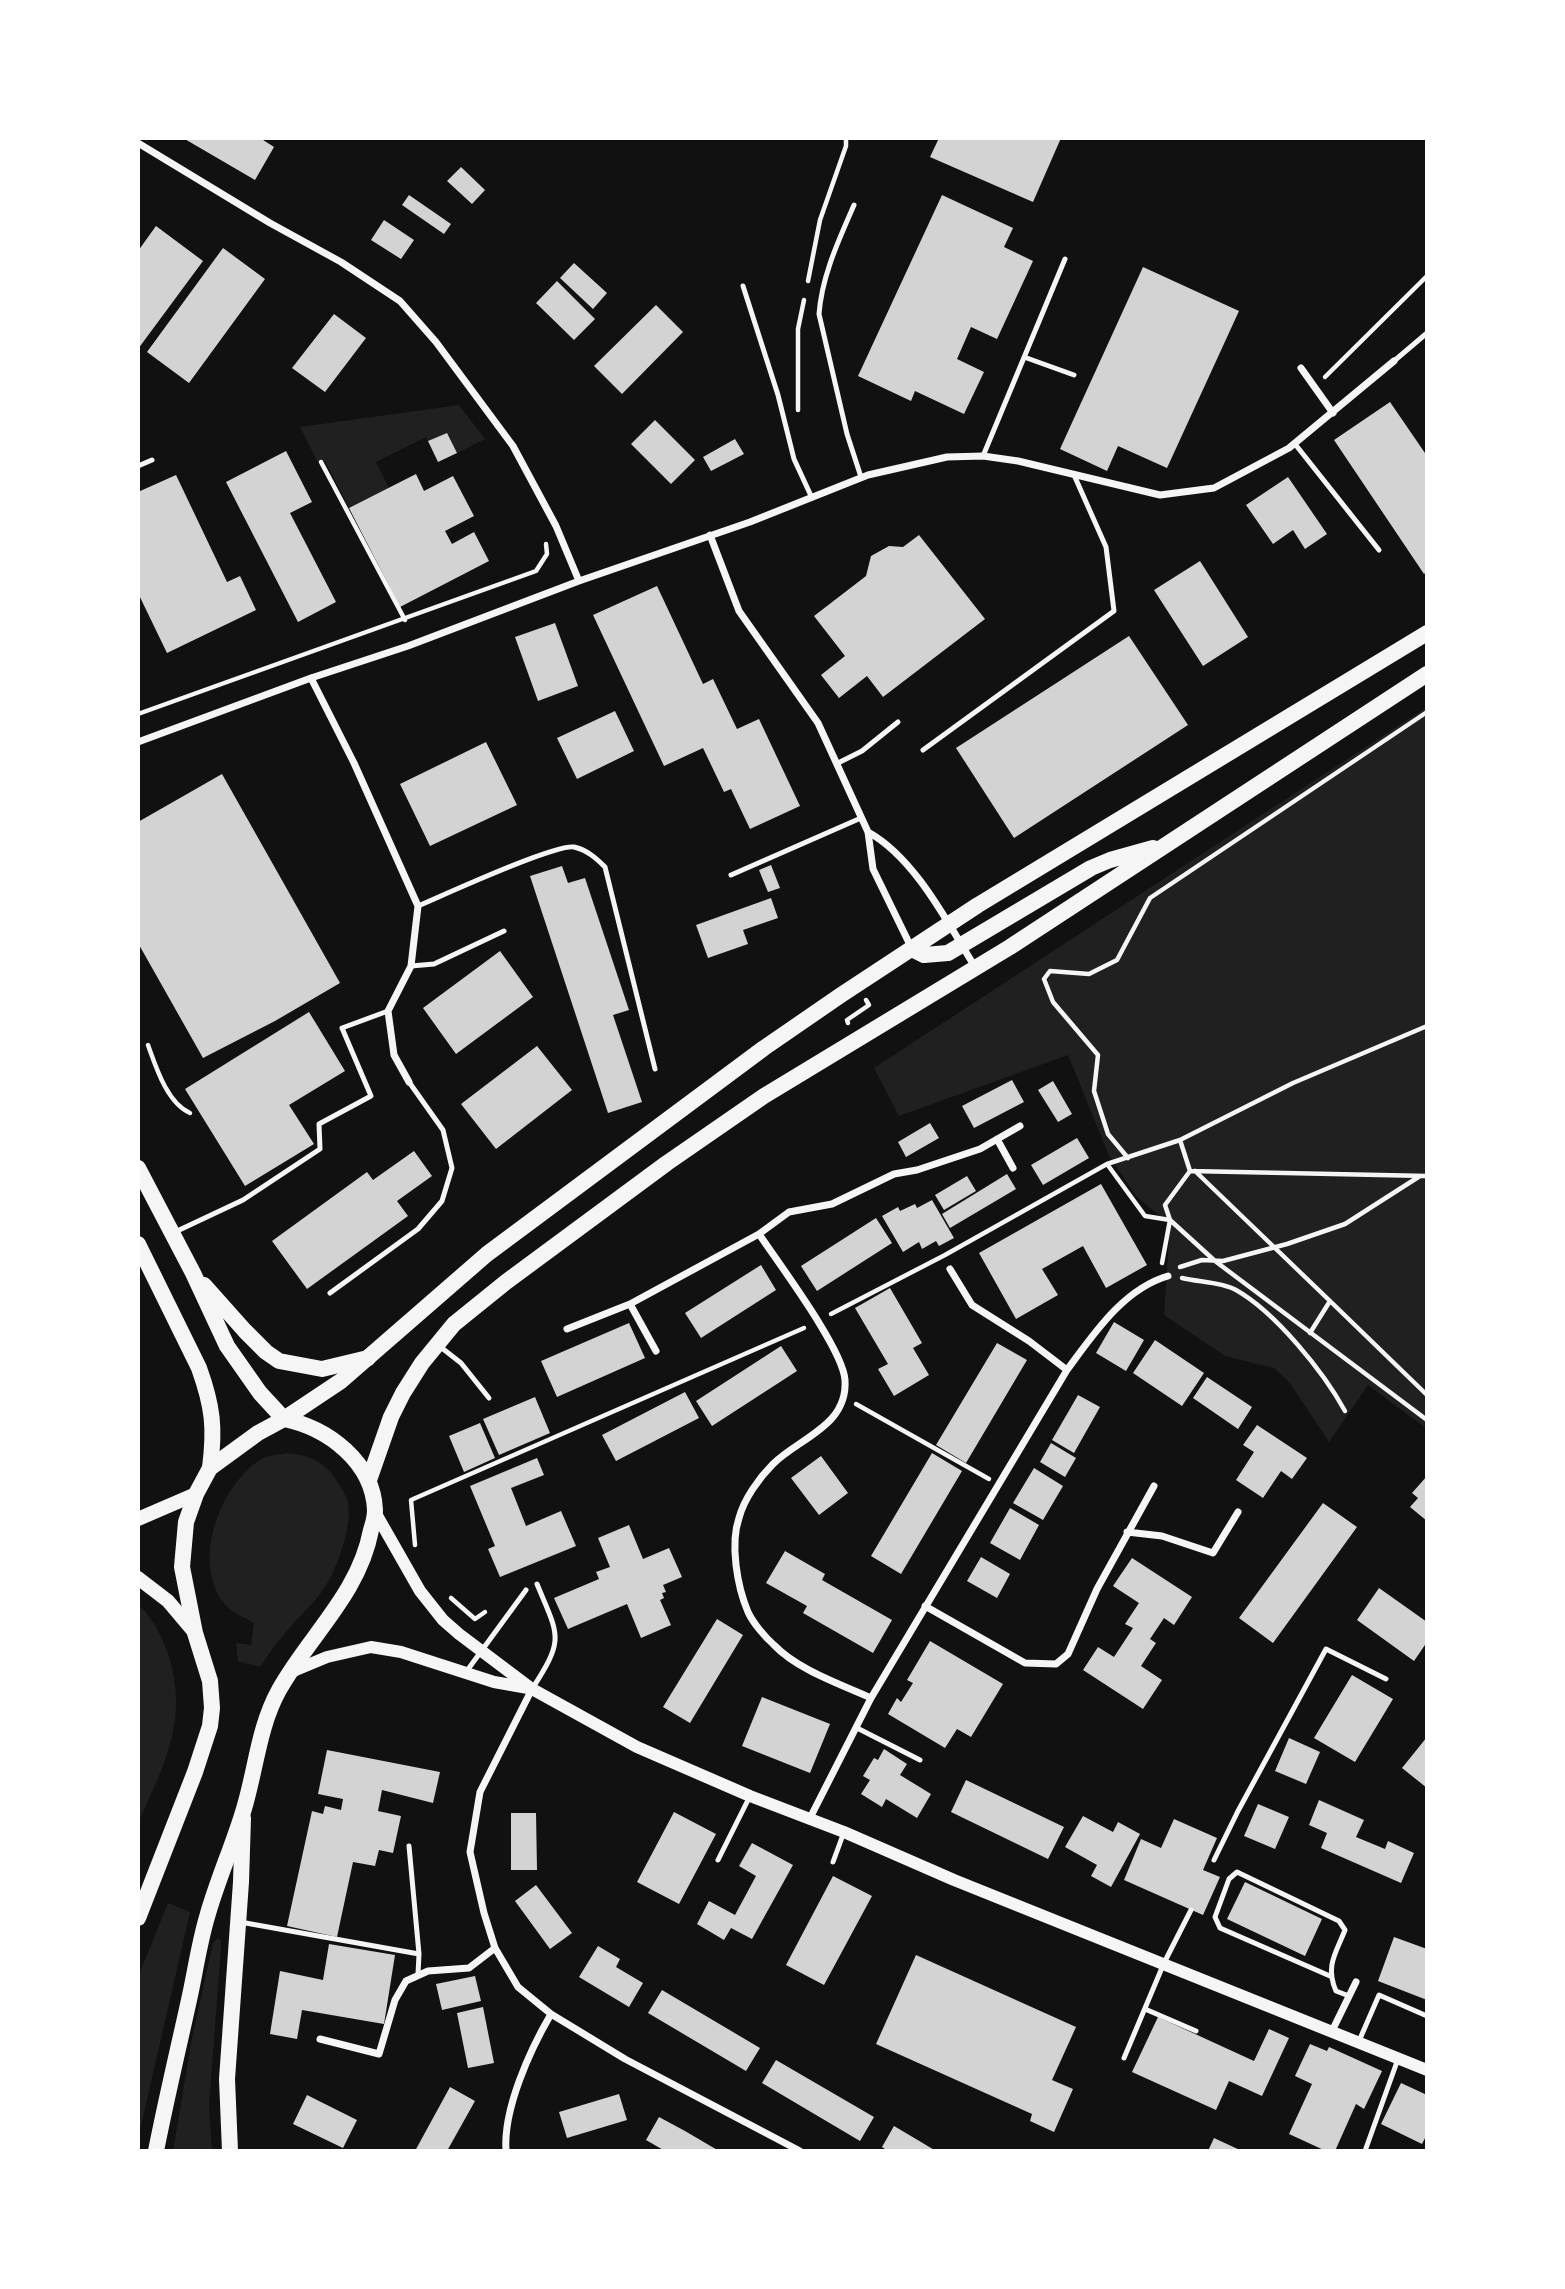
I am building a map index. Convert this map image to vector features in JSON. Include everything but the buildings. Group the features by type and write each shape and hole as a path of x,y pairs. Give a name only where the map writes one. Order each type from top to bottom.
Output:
{"main road":[{"path":"210,1468 258,1433 341,1381 487,1254 764,1048 949,925 1427,633"},
{"path":"369,1480 403,1393 436,1344 472,1308 667,1163 764,1096 976,968 1427,674"},
{"path":"912,949 924,955 948,954 1091,868 1168,843"},
{"path":"138,1168 233,1355 260,1393 284,1419 302,1423 338,1443 349,1454 369,1480 375,1512 369,1541 354,1580 291,1672 270,1709 258,1746 244,1811 217,1882 206,1922 156,2151"},
{"path":"138,1244 199,1368 207,1389 214,1424 210,1468 196,1494 186,1522 182,1567 195,1633 210,1681 210,1726 195,1772 138,1918"},
{"path":"193,1273 245,1331 279,1361 322,1370 371,1357"},
{"path":"138,1518 196,1494"},
{"path":"138,1578 168,1601 195,1633"},
{"path":"230,2151 227,2079 244,1811"}],"street":[{"path":"138,143 270,223 341,262 400,301 436,342 513,446 556,526 579,581"},
{"path":"138,742 311,678 408,646 811,498 861,477 947,457 983,456 1018,461 1160,495 1214,488 1295,444 1394,361"},
{"path":"1301,368 1333,413"},
{"path":"710,535 727,586 739,611 818,723 838,763 868,832 873,869 912,949"},
{"path":"311,678 354,763 418,906 411,966 388,1011 394,1055 409,1082"},
{"path":"868,832 887,842 898,854 976,968"},
{"path":"567,1329 630,1304 759,1234 789,1212 832,1204 894,1174 917,1170 980,1149 1020,1126"},
{"path":"997,1139 1013,1168"},
{"path":"759,1234 817,1322 843,1367 845,1382 839,1410 830,1422 773,1464 753,1489 738,1519 735,1564 748,1613 775,1647 811,1672 872,1698"},
{"path":"950,1269 972,1305 1067,1370"},
{"path":"810,1818 872,1698 1067,1370 1096,1330 1131,1295 1163,1277"},
{"path":"630,1304 656,1351"},
{"path":"925,1606 1025,1663 1056,1664 1068,1654 1097,1589 1154,1486"},
{"path":"375,1512 420,1591 443,1620 532,1689 636,1747 954,1880 1427,2070"},
{"path":"1127,1532 1161,1536 1213,1553 1238,1512"},
{"path":"291,1672 327,1657 371,1647 401,1652 494,1682 532,1689"},
{"path":"532,1689 480,1792 470,1852 495,1948 518,1987 551,2014 625,2059 800,2151"},
{"path":"320,2039 379,2054 399,1989 406,1980 428,1971 469,1968 495,1948"},
{"path":"1332,2031 1356,1982"},
{"path":"506,2151 505,2135 525,2063 551,2014"}],"lane":[{"path":"854,205 829,264 820,295 819,314 847,434 861,477"},
{"path":"983,456 1065,259"},
{"path":"743,286 778,395 794,459 811,498"},
{"path":"1394,361 1427,334"},
{"path":"1024,357 1074,375"},
{"path":"1295,444 1379,550"},
{"path":"138,466 152,460"},
{"path":"923,750 1114,611 1106,547 1073,475"},
{"path":"838,763 862,751 898,722"},
{"path":"731,875 861,818"},
{"path":"418,906 539,855 572,847 593,854 605,867 655,1069"},
{"path":"411,966 434,964 504,930"},
{"path":"173,1233 243,1200 320,1149 319,1124 370,1096 342,1028 388,1011"},
{"path":"330,1293 418,1229 442,1201 452,1168 443,1130 409,1082"},
{"path":"436,1344 461,1363 489,1398"},
{"path":"532,1689 555,1648 556,1631 537,1584"},
{"path":"466,1672 526,1590"},
{"path":"1214,1860 1326,1649 1387,1679"},
{"path":"857,1728 920,1760"},
{"path":"718,1860 750,1796"},
{"path":"833,1862 844,1832"},
{"path":"409,1846 419,1954 418,1974"},
{"path":"1329,1976 1220,1928 1214,1917 1229,1879 1237,1872 1339,1921 1345,1930 1329,1976 1336,1991 1349,1996"},
{"path":"1124,2058 1164,1963 1191,1910"},
{"path":"238,1922 419,1954"},
{"path":"1359,2042 1379,1995 1427,2016"},
{"path":"1145,2009 1196,2031"},
{"path":"1365,2151 1398,2059"}],"path":[{"path":"1315,387 1427,276"},
{"path":"321,462 404,620"},
{"path":"138,713 536,571 547,554 545,535"},
{"path":"1128,1158 1108,1134 1094,1091 1098,1055 1053,1002 1044,979 1050,971 1089,974 1117,960 1150,898 1427,712"},
{"path":"415,1548 411,1500 418,1496 817,1322 945,1255 1107,1164 1180,1140 1293,1083 1427,1026"},
{"path":"148,1045 158,1072 180,1109 190,1113"},
{"path":"1180,1140 1193,1171 1427,1395"},
{"path":"1107,1164 1145,1216 1170,1220 1215,1261 1427,1420"},
{"path":"1193,1171 1424,1175"},
{"path":"1163,1277 1170,1220 1165,1205 1193,1171"},
{"path":"1163,1277 1172,1269 1202,1260 1215,1261 1274,1248 1345,1224 1424,1175"},
{"path":"1163,1277 1234,1289 1273,1320 1334,1390 1345,1410"},
{"path":"1310,1333 1330,1301"},
{"path":"843,1397 998,1484"},
{"path":"449,1596 475,1619 485,1612"}],"shaded area":[{"path":"459,405 485,439 457,453 447,433 428,441 426,437 376,462 389,488 349,508 325,461 318,463 300,427"},
{"path":"1427,707 1427,1429 1368,1385 1329,1442 1289,1382 1274,1368 1225,1356 1164,1315 1170,1225 1136,1196 1109,1156 1068,1055 899,1116 874,1068"},
{"path":"287,1453 311,1458 335,1477 347,1499 347,1532 340,1556 325,1587 279,1640 260,1667 238,1661 236,1643 251,1645 254,1623 223,1602 214,1585 210,1565 211,1545 215,1524 223,1505 246,1471 264,1458"},
{"path":"138,1604 154,1624 166,1647 175,1686 176,1707 170,1746 138,1823"},
{"path":"168,1903 190,1912 138,2139 138,1977"},
{"path":"218,1938 221,1947 209,2106 212,2151 173,2151 192,2038 213,1943"}]}
